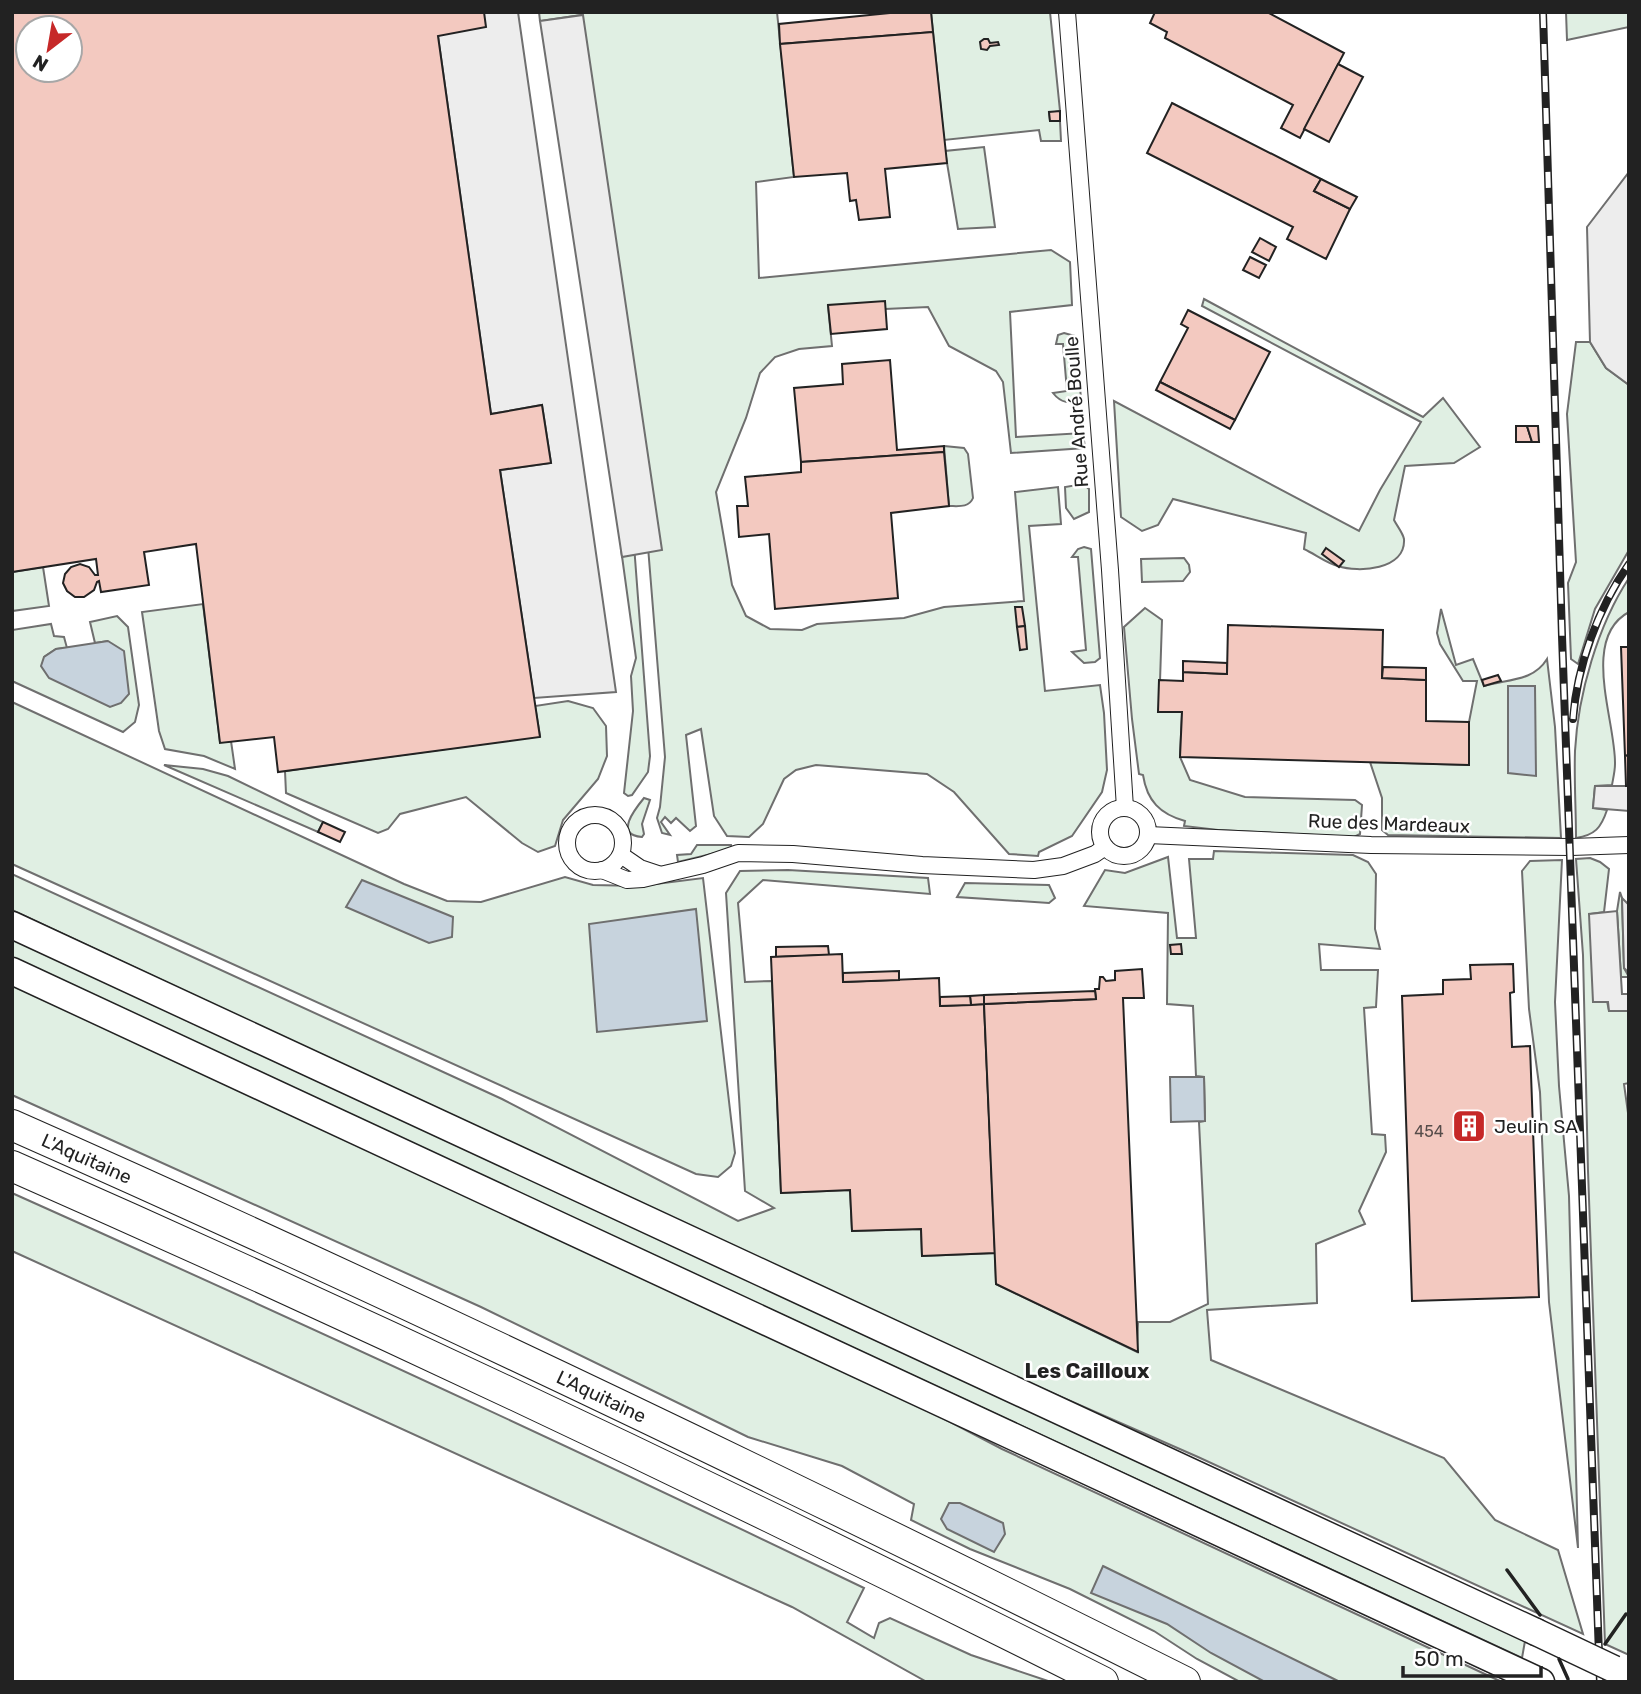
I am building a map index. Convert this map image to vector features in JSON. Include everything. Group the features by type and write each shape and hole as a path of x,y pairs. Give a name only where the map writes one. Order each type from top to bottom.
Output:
{"highway":[{"name":"L'Aquitaine","path":"12,1125 565,1378 920,1549 1185,1682"},
{"name":"L'Aquitaine","path":"12,1166 550,1412 904,1582 1103,1682"}],"main road":[{"path":"12,925 1621,1672"},
{"path":"12,971 1541,1682"}],"street":[{"name":"Rue André Boulle","path":"1067,12 1110,570 1125,808"},
{"path":"1125,808 1139,814 1144,820 1148,835 1142,848 1131,855 1117,855 1105,847 1100,832 1110,813 1125,808"},
{"path":"591,815 609,818 621,832 624,841 621,855 616,862 602,870 594,871 580,867 571,857 567,841 575,824 591,815"},
{"name":"Rue des Mardeaux","path":"1148,835 1383,845 1629,845"},
{"path":"602,870 627,880 643,879 704,865 738,853 793,854 922,865 1034,870 1063,866 1095,855 1105,847"},
{"path":"621,855 640,868 658,874"}],"green space":[{"path":"539,12 777,12 794,177 756,182 759,278 1051,250 1070,262 1072,305 1010,312 1016,437 1083,433 1085,448 1011,453 1003,382 996,371 949,346 928,307 885,309 828,306 832,346 799,349 775,357 760,373 746,418 716,492 732,585 746,616 770,629 802,630 817,624 904,618 944,607 1024,601 1015,492 1058,487 1061,524 1029,526 1045,691 1100,685 1107,770 1102,792 1072,836 1039,852 1038,856 1009,854 954,792 927,774 816,765 796,770 784,779 763,824 749,837 727,836 714,816 701,729 686,735 696,826 690,831 676,818 671,823 665,817 661,822 670,835 662,833 657,818 665,757 646,522 582,15 540,21"},
{"path":"931,12 1050,12 1060,111 1049,113 1050,121 1060,121 1061,141 1041,141 1039,130 944,140"},
{"path":"1566,12 1629,12 1629,27 1567,40"},
{"path":"984,147 995,227 958,229 945,151"},
{"path":"1204,299 1423,417 1443,398 1480,447 1454,463 1405,466 1394,520 1404,539 1403,549 1389,563 1368,569 1338,566 1304,549 1306,533 1173,499 1158,525 1142,531 1121,517 1114,401 1359,531 1421,422 1202,306"},
{"path":"1064,333 1075,336 1081,398 1070,402 1062,401 1053,393 1067,391 1063,344 1056,344 1058,335"},
{"path":"1576,342 1590,342 1606,368 1629,385 1629,550 1595,609 1578,664 1571,659 1568,583 1576,562 1567,414"},
{"path":"944,446 964,448 968,454 973,498 966,505 949,506"},
{"path":"1083,484 1089,489 1089,512 1074,519 1066,508 1065,487"},
{"path":"634,545 650,756 648,772 632,795 628,796 624,793 633,711 631,676 636,658 621,549"},
{"path":"1078,549 1091,549 1100,658 1095,662 1084,663 1072,652 1086,650 1078,557 1072,557"},
{"path":"1184,558 1190,572 1183,581 1142,582 1141,559"},
{"path":"43,567 49,606 12,611 12,572"},
{"path":"1629,578 1629,612 1614,624 1606,641 1603,660 1615,767 1612,785 1595,786 1593,808 1607,810 1596,830 1576,838 1575,751 1580,707 1599,638"},
{"path":"203,604 220,742 231,741 235,769 204,756 165,749 159,731 142,612"},
{"path":"1145,608 1162,620 1159,712 1182,712 1180,757 1190,780 1245,797 1355,800 1362,805 1360,834 1354,837 1184,826 1185,821 1168,815 1156,805 1151,799 1143,775 1139,774 1124,627"},
{"path":"1441,609 1456,665 1473,659 1484,686 1527,676 1547,659 1555,727 1561,838 1388,835 1382,830 1382,798 1370,762 1469,765 1469,722 1477,681 1463,681 1440,644 1437,633"},
{"path":"117,616 128,627 139,705 135,722 123,732 12,681 12,630 51,624 54,636 64,637 67,648 56,649 44,657 108,641 95,643 90,622"},
{"path":"568,701 593,708 606,726 607,756 598,779 563,820 555,846 538,852 522,843 466,797 400,814 388,829 378,833 286,793 285,771 540,736 535,706"},
{"path":"12,702 404,884 447,901 481,902 565,877 593,885 640,886 703,878 735,1153 731,1166 718,1177 696,1174 12,864"},
{"path":"164,765 203,769 228,776 323,822 318,832"},
{"path":"644,798 650,800 642,824 642,837 629,832 628,827 632,815"},
{"path":"697,845 731,845 732,849 678,862 677,855 691,854"},
{"path":"1214,851 1353,855 1368,862 1376,874 1375,929 1380,949 1319,944 1321,970 1378,970 1376,1007 1364,1008 1372,1134 1385,1135 1386,1152 1359,1211 1365,1224 1316,1244 1317,1303 1207,1310 1211,1360 1444,1458 1495,1520 1558,1550 1583,1634 1198,1457 911,1331 12,910 12,874 502,1099 738,1221 774,1208 745,1191 726,893 740,871 788,870 928,878 930,894 763,880 738,903 745,982 772,981 781,1193 850,1190 852,1231 921,1229 922,1256 995,1253 996,1284 1137,1352 1138,1322 1170,1322 1208,1304 1199,1122 1205,1121 1204,1077 1196,1076 1193,1006 1167,1004 1168,913 1084,906 1105,870 1125,873 1168,857 1177,938 1196,938 1189,859 1213,859"},
{"path":"1590,858 1609,869 1604,912 1590,914 1609,1011 1629,1011 1629,1083 1624,1084 1629,1120 1629,1655 1605,1644 1583,955 1576,859"},
{"path":"1562,860 1555,1002 1569,1196 1578,1548 1549,1302 1540,1092 1529,1009 1522,871 1530,861"},
{"path":"965,883 1049,885 1055,898 1049,903 957,897"},
{"path":"1620,892 1624,968 1629,977 1621,977 1617,911"},
{"path":"12,936 1525,1641 1522,1658 12,958"},
{"path":"12,983 916,1404 1002,1449 1502,1682 1240,1682 1197,1659 1154,1631 1070,1589 970,1549 911,1520 914,1504 842,1466 748,1437 481,1307 12,1095"},
{"path":"12,1193 440,1387 864,1588 847,1622 874,1638 879,1623 890,1618 971,1655 1051,1682 927,1682 792,1607 12,1251"}],"shaded area":[{"path":"484,12 518,12 616,692 534,698 500,470 551,463 542,405 491,414 438,36"},
{"path":"583,15 662,550 622,557 540,21"},
{"path":"1629,172 1629,385 1606,368 1590,342 1587,227"},
{"path":"108,641 124,651 129,694 121,703 110,707 49,678 41,666 44,657 56,649"},
{"path":"1508,686 1535,686 1536,776 1508,773"},
{"path":"1595,786 1629,786 1629,811 1593,808"},
{"path":"362,880 453,917 452,937 429,943 346,907"},
{"path":"1622,898 1629,905 1629,973 1624,968"},
{"path":"696,909 707,1021 597,1032 589,924"},
{"path":"1617,911 1622,994 1629,994 1629,1011 1609,1011 1608,1002 1593,1002 1589,914"},
{"path":"1170,1077 1204,1077 1205,1121 1171,1122"},
{"path":"949,1503 960,1503 1003,1523 1005,1534 994,1552 947,1529 941,1519"},
{"path":"1103,1566 1340,1682 1265,1682 1211,1653 1167,1624 1091,1593"}],"building":[{"path":"12,12 484,12 486,27 438,36 491,414 542,405 551,463 500,470 540,737 278,772 274,737 220,743 196,544 144,552 149,585 101,592 99,581 94,590 84,597 75,597 67,591 63,583 65,574 71,567 80,564 89,567 98,575 96,559 12,572"},
{"path":"900,12 931,12 933,32 780,44 779,24"},
{"path":"1155,12 1267,12 1344,53 1300,138 1281,128 1293,105 1165,38 1167,32 1150,23"},
{"path":"933,32 947,163 885,169 890,217 859,220 856,200 850,201 847,173 794,177 780,44"},
{"path":"988,39 990,43 998,42 999,45 990,46 987,50 981,49 980,42"},
{"path":"1338,64 1363,77 1329,142 1304,129"},
{"path":"1172,103 1321,179 1314,191 1350,209 1326,259 1287,239 1293,227 1147,153"},
{"path":"1060,111 1060,121 1050,121 1049,112"},
{"path":"1321,179 1357,197 1350,209 1314,191"},
{"path":"1260,238 1276,247 1269,261 1252,252"},
{"path":"1250,257 1266,265 1259,278 1243,270"},
{"path":"885,301 887,329 831,334 828,305"},
{"path":"1188,310 1270,352 1235,420 1160,382 1188,328 1181,324"},
{"path":"890,360 897,450 944,446 944,452 801,462 794,388 843,384 842,364"},
{"path":"1160,382 1235,420 1230,429 1156,390"},
{"path":"1516,426 1527,426 1532,442 1516,442"},
{"path":"1527,426 1538,426 1539,442 1532,442"},
{"path":"944,452 949,506 891,513 898,598 775,609 769,534 739,537 737,506 748,506 745,477 801,472 801,462"},
{"path":"1326,548 1344,561 1339,567 1322,554"},
{"path":"1015,607 1022,607 1025,626 1017,627"},
{"path":"1228,625 1383,630 1382,678 1426,680 1426,721 1469,722 1469,765 1180,757 1182,712 1158,712 1159,680 1183,681 1183,672 1227,674"},
{"path":"1025,626 1027,649 1020,650 1017,627"},
{"path":"1621,647 1629,647 1629,755 1625,756"},
{"path":"1183,661 1227,663 1227,674 1183,672"},
{"path":"1383,667 1426,668 1426,680 1382,678"},
{"path":"1498,675 1501,681 1484,686 1482,680"},
{"path":"1629,755 1629,786 1626,786 1625,756"},
{"path":"323,822 345,832 340,842 318,832"},
{"path":"1181,944 1182,954 1171,954 1170,945"},
{"path":"828,946 829,955 776,957 776,947"},
{"path":"842,954 843,982 939,978 940,1006 984,1004 995,1253 922,1256 921,1229 852,1231 850,1190 781,1193 771,957"},
{"name":"Jeulin SA","path":"1513,964 1514,992 1510,993 1512,1047 1530,1046 1539,1297 1412,1301 1402,996 1443,994 1443,980 1471,979 1470,965"},
{"path":"1142,969 1144,998 1123,998 1138,1352 996,1284 984,1004 1096,999 1095,989 1099,989 1100,977 1106,981 1115,980 1115,971"},
{"path":"899,971 899,980 843,982 843,973"},
{"path":"1095,991 1096,999 984,1004 984,995"},
{"path":"984,995 984,1004 971,1005 970,996"},
{"path":"970,996 971,1005 940,1006 940,997"}],"railway":[{"path":"1543,12 1562,636 1600,1682"},
{"path":"1573,719 1579,679 1591,638 1608,599 1629,564"}],"wall":[{"path":"1507,1570 1540,1615"},
{"path":"1605,1644 1626,1614"},
{"path":"1559,1659 1568,1679"}],"place":[{"name":"Jeulin SA","path":"1469,1126"}],"district":[{"name":"Les Cailloux","path":"1087,1371"}]}
